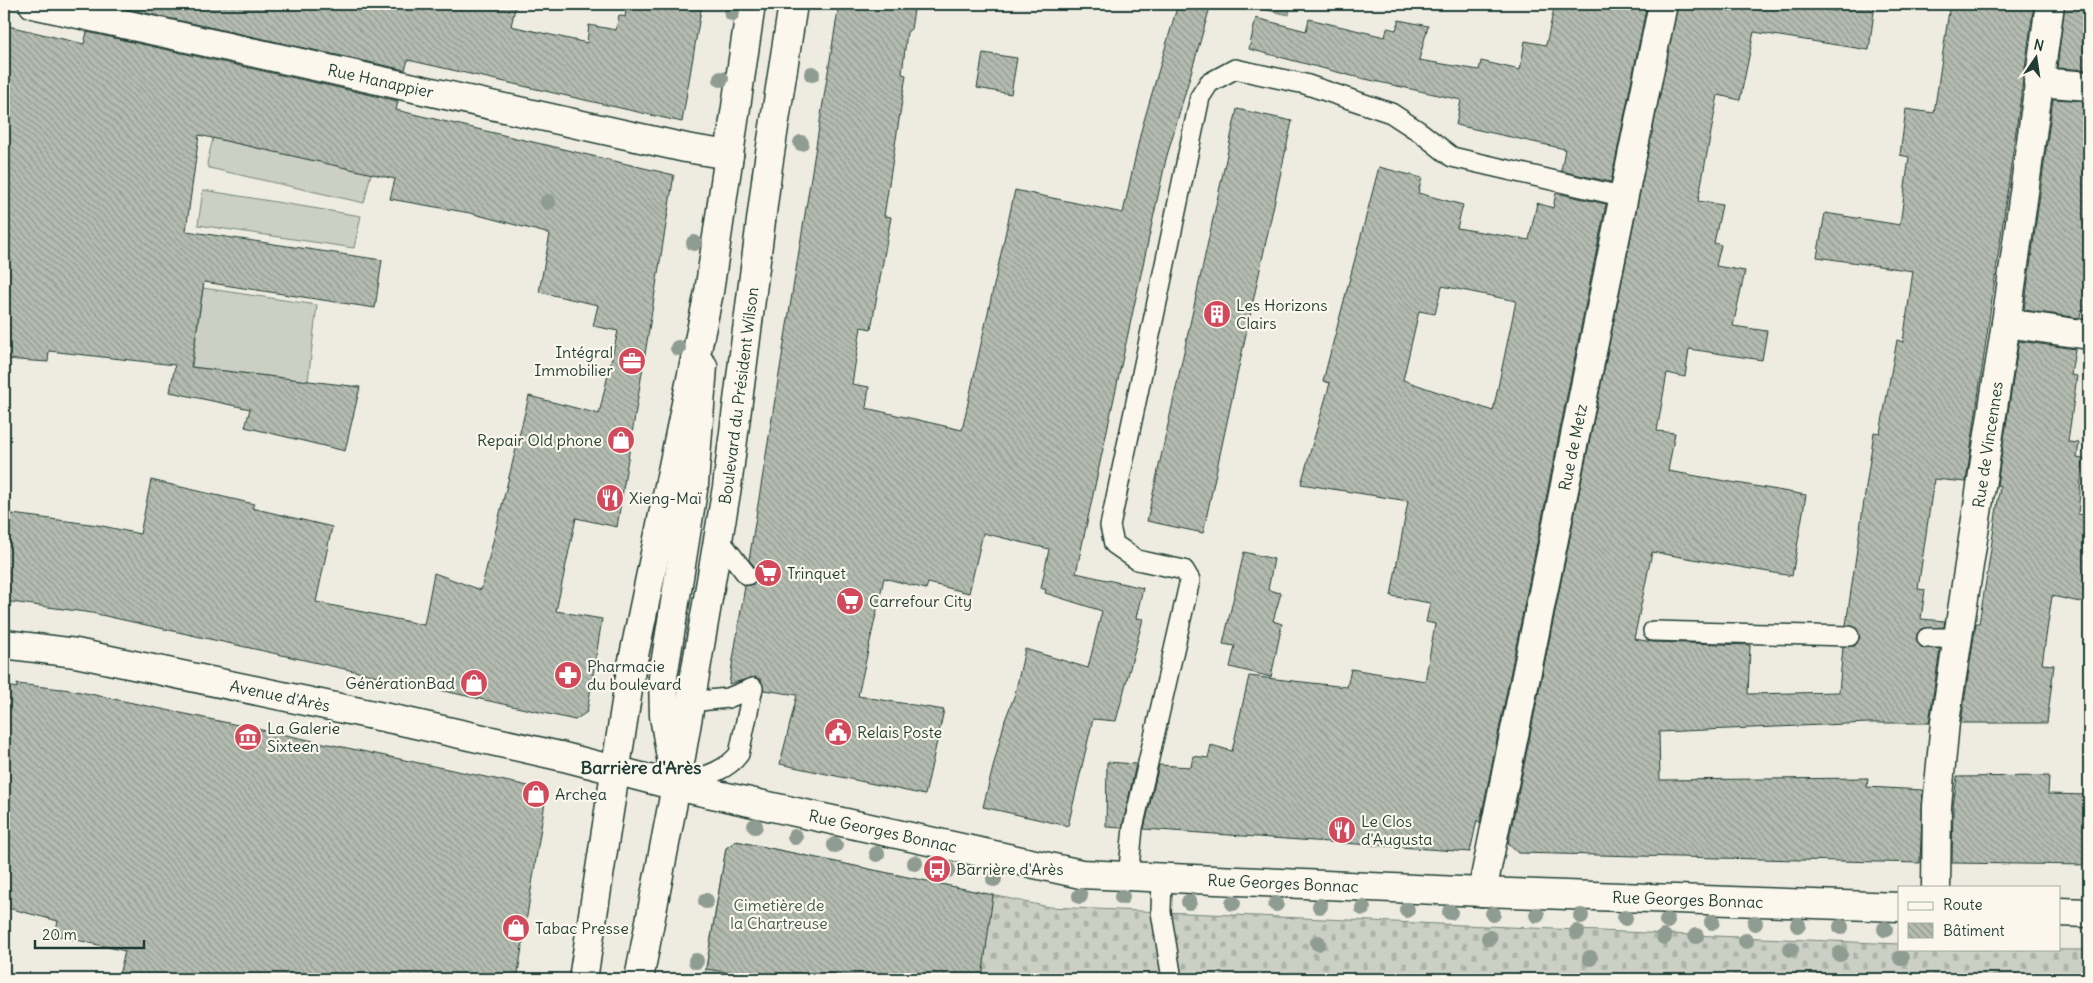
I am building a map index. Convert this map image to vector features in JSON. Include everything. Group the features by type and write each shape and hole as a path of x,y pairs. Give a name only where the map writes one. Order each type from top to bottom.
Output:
{"main road":[{"name":"Rue Hanappier","path":"32,4 97,11 686,148 729,155"},
{"path":"582,979 631,670 709,292 751,4"},
{"name":"Boulevard du Président Wilson","path":"639,979 676,786 718,538 768,166 793,4"},
{"name":"Rue de Metz","path":"1482,892 1663,4"},
{"name":"Rue de Vincennes","path":"1936,886 1937,806 1945,722 2006,322 2050,4"},
{"path":"2038,82 2089,86"},
{"path":"676,786 664,716 663,677 694,484 709,292"},
{"path":"2006,322 2089,335"},
{"name":"Avenue d'Arès","path":"4,644 76,653 402,721 676,786"},
{"name":"Rue Georges Bonnac","path":"676,786 1081,874 1482,892 1898,907"},
{"path":"2060,912 2089,913"}],"lane":[{"path":"1128,877 1133,828 1190,580 1184,570 1137,560 1114,544 1110,526 1200,97 1209,83 1235,70 1305,84 1391,113 1420,132 1452,157 1625,197"},
{"path":"718,538 747,574"},
{"path":"1653,631 1849,636"},
{"path":"1927,638 1958,638"},
{"path":"676,786 720,770 732,763 739,754 753,688 728,698 690,702"},
{"path":"1162,878 1161,912 1172,979"}],"green space":[{"path":"213,138 371,173 364,203 209,168 207,163"},
{"path":"203,190 361,216 354,248 198,225"},
{"path":"203,288 317,305 308,381 192,367"},
{"name":"Cimetière de la Chartreuse","path":"736,841 1049,907 1898,944 1898,950 2089,950 2089,979 704,979 726,848"}],"shaded area":[{"path":"1239,4 1291,4 1289,15"}],"building":[{"path":"104,4 516,4 511,26 587,43 589,25 616,30 619,15 625,17 627,4 702,4 682,122 408,60 405,70"},
{"path":"839,4 915,4 911,29 907,32 902,74 906,75 884,216 891,217 871,329 861,327 852,384 869,387 866,408 962,430 1015,190 1123,213 1141,131 1178,4 1211,4 1166,159 1076,573 1143,588 1136,618 1143,619 1116,721 1093,719 1068,826 983,807 1005,720 1015,694 1025,649 1088,668 1102,611 1045,593 1046,590 1041,588 1049,549 983,533 969,593 928,583 926,589 884,578 858,696 944,710 925,795 780,764 797,695 764,690 761,680 755,677 729,684 745,586 754,584 758,579 756,568 749,560"},
{"path":"1555,4 1647,4 1611,182 1561,171 1565,149 1456,125 1461,100 1356,77 1249,49 1256,18 1306,31 1309,19 1385,37 1387,28 1396,30 1399,20 1428,26 1419,60 1479,70 1481,61 1520,70 1525,41 1546,45"},
{"path":"1678,4 1785,4 1836,11 1837,4 1875,4 1869,50 1754,32 1740,100 1718,95 1698,201 1722,205 1714,243 1721,245 1716,266 1745,271 1733,326 1767,331 1762,360 1689,349 1685,377 1667,373 1657,431 1675,433 1668,471 1806,495 1792,576 1652,552 1634,639 1653,642 1750,645 1748,694 1839,692 1843,647 1855,646 1860,637 1855,627 1846,625 1874,432 1880,433 1897,340 1903,342 1913,271 1817,257 1825,213 1900,225 1909,157 1900,155 1906,109 1934,113 1950,4 2034,4 1966,482 1934,479 1918,589 1925,590 1921,619 1945,621 1944,627 1921,629 1916,638 1922,648 1940,649 1929,723 1869,723 1659,732 1660,780 1868,778 1867,787 1923,790 1920,863 1518,853 1508,844"},
{"path":"2065,4 2089,4 2089,70 2057,68"},
{"path":"4,25 84,44 87,32 398,101 396,110 674,175 617,527 576,518 556,611 602,619 587,712 575,720 92,613 4,601 4,513 98,525 140,534 151,480 254,504 252,508 332,527 316,602 424,625 434,573 481,590 529,396 599,414 618,331 593,326 598,305 539,292 550,234 470,213 390,199 395,179 199,135 186,231 382,260 375,308 204,282 191,367 360,387 345,451 245,427 250,409 170,392 175,365 49,351 48,362 4,359"},
{"path":"983,53 1017,58 1011,94 977,88"},
{"path":"2053,99 2089,101 2089,311 2081,310 2080,318 2024,310"},
{"name":"Les Horizons Clairs","path":"1237,109 1292,121 1203,533 1147,521"},
{"path":"1379,167 1422,178 1418,193 1463,205 1457,228 1529,240 1537,203 1553,208 1556,193 1606,204 1480,823 1477,820 1470,852 1144,829 1159,765 1191,767 1193,756 1208,758 1211,745 1232,751 1249,676 1347,687 1351,669 1425,681 1435,624 1426,622 1430,603 1391,596 1408,501 1301,484 1330,383 1323,381","holes":["1442,286 1516,301 1493,411 1403,380 1419,311 1435,314"]},
{"path":"2019,341 2075,349 2071,375 2077,376 2068,442 2079,443 2077,458 2083,459 2078,514 2089,516 2089,604 2052,596 2042,664 2054,665 2047,723 1961,723 1976,623 1979,623 1988,569 2000,486 1997,485"},
{"path":"1244,552 1274,559 1268,590 1281,593 1273,621 1282,624 1271,677 1230,667 1235,646 1223,644"},
{"path":"17,684 71,690 538,788 545,802 517,979 118,979 125,951 55,935 58,921 4,907 4,685 17,688"},
{"path":"1107,762 1136,764 1122,828 1106,827"},
{"path":"2049,776 2048,794 2089,795 2089,865 1952,863 1953,807 1957,777"},
{"path":"736,841 993,895 982,979 871,979 825,973 825,978 792,972 791,978 751,976 706,969 726,848"}],"place":[{"name":"Les Horizons Clairs","path":"1217,314"},
{"name":"Intégral Immobilier","path":"632,361"},
{"name":"Repair Old phone","path":"621,440"},
{"name":"Xieng-Maï","path":"610,498"},
{"name":"Trinquet","path":"768,573"},
{"name":"Carrefour City","path":"850,601"},
{"name":"Pharmacie du boulevard","path":"568,675"},
{"name":"GénérationBad","path":"474,683"},
{"name":"Relais Poste","path":"838,732"},
{"name":"La Galerie Sixteen","path":"248,737"},
{"name":"Archea","path":"536,794"},
{"name":"Le Clos d'Augusta","path":"1342,830"},
{"name":"Barrière d'Arès","path":"937,869"},
{"name":"Tabac Presse","path":"516,928"}],"district":[{"name":"Barrière d'Arès","path":"641,768"}]}
